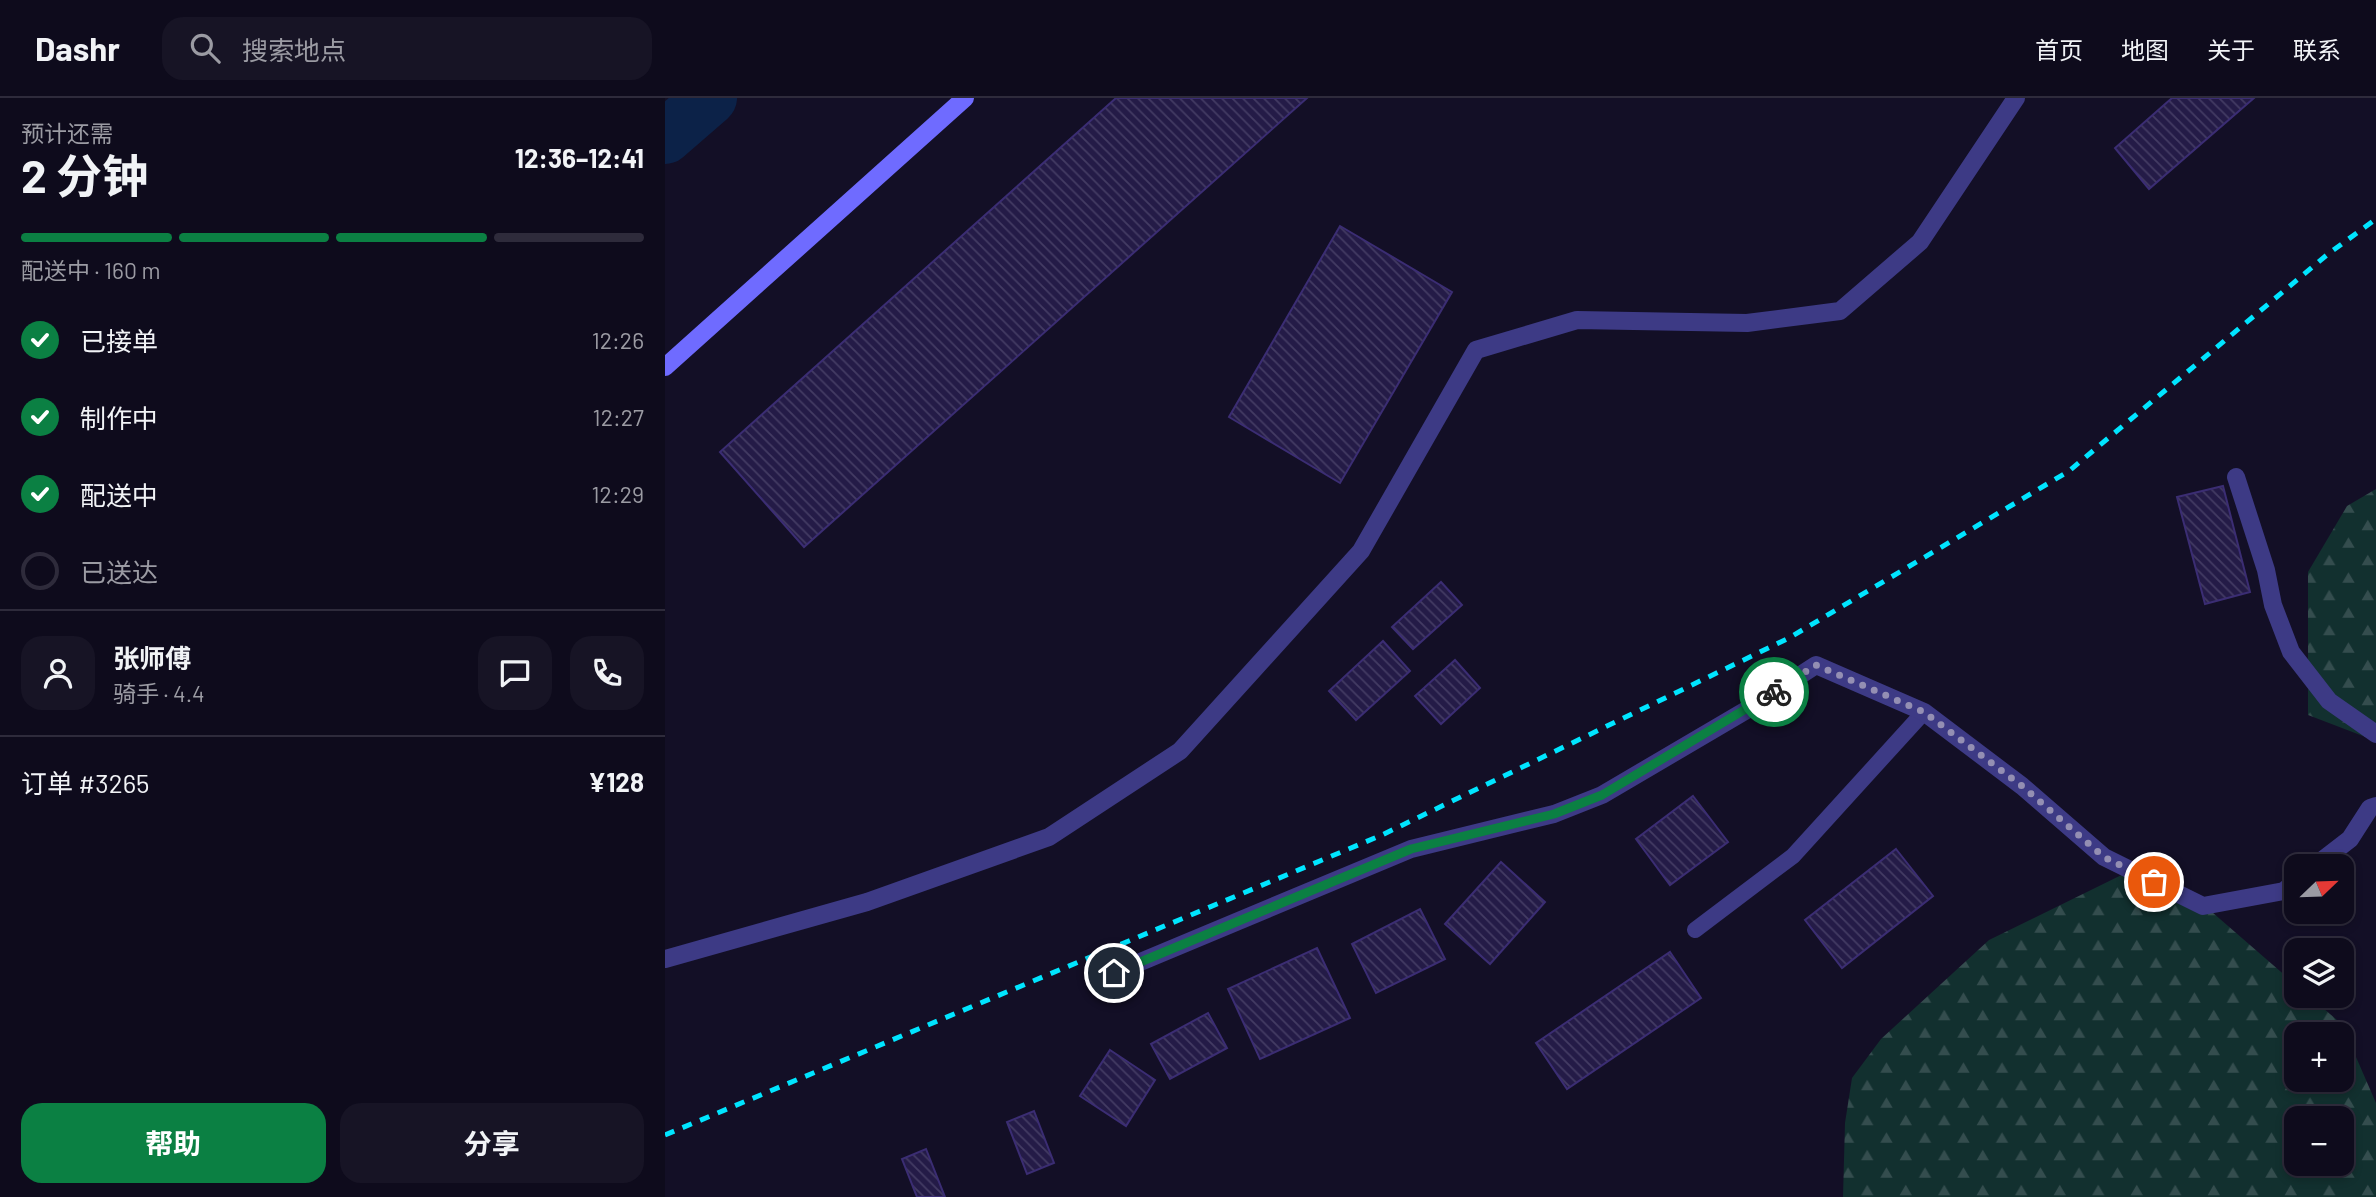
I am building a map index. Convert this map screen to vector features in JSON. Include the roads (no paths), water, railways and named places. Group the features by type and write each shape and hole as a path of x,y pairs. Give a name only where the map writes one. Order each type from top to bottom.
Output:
{"street":[{"path":"665,367 965,98"},
{"path":"665,958 867,902 1049,837 1180,751 1361,551 1476,350 1577,320 1747,323 1840,311 1920,242 2016,98"},
{"path":"2237,477 2266,570 2273,605 2291,652 2329,701 2376,734"},
{"path":"1114,973 1411,849 1554,814 1602,795 1750,708 1816,665 1924,712 2022,786 2104,857 2203,906 2284,891"},
{"path":"2331,854 2350,839 2370,808 2376,806"}],"lane":[{"path":"1695,930 1793,856 1924,712"}],"waterway":[{"path":"665,137 710,98"}],"railway":[{"path":"665,1135 1382,835 1789,638 2069,471 2328,254 2376,219"}]}
